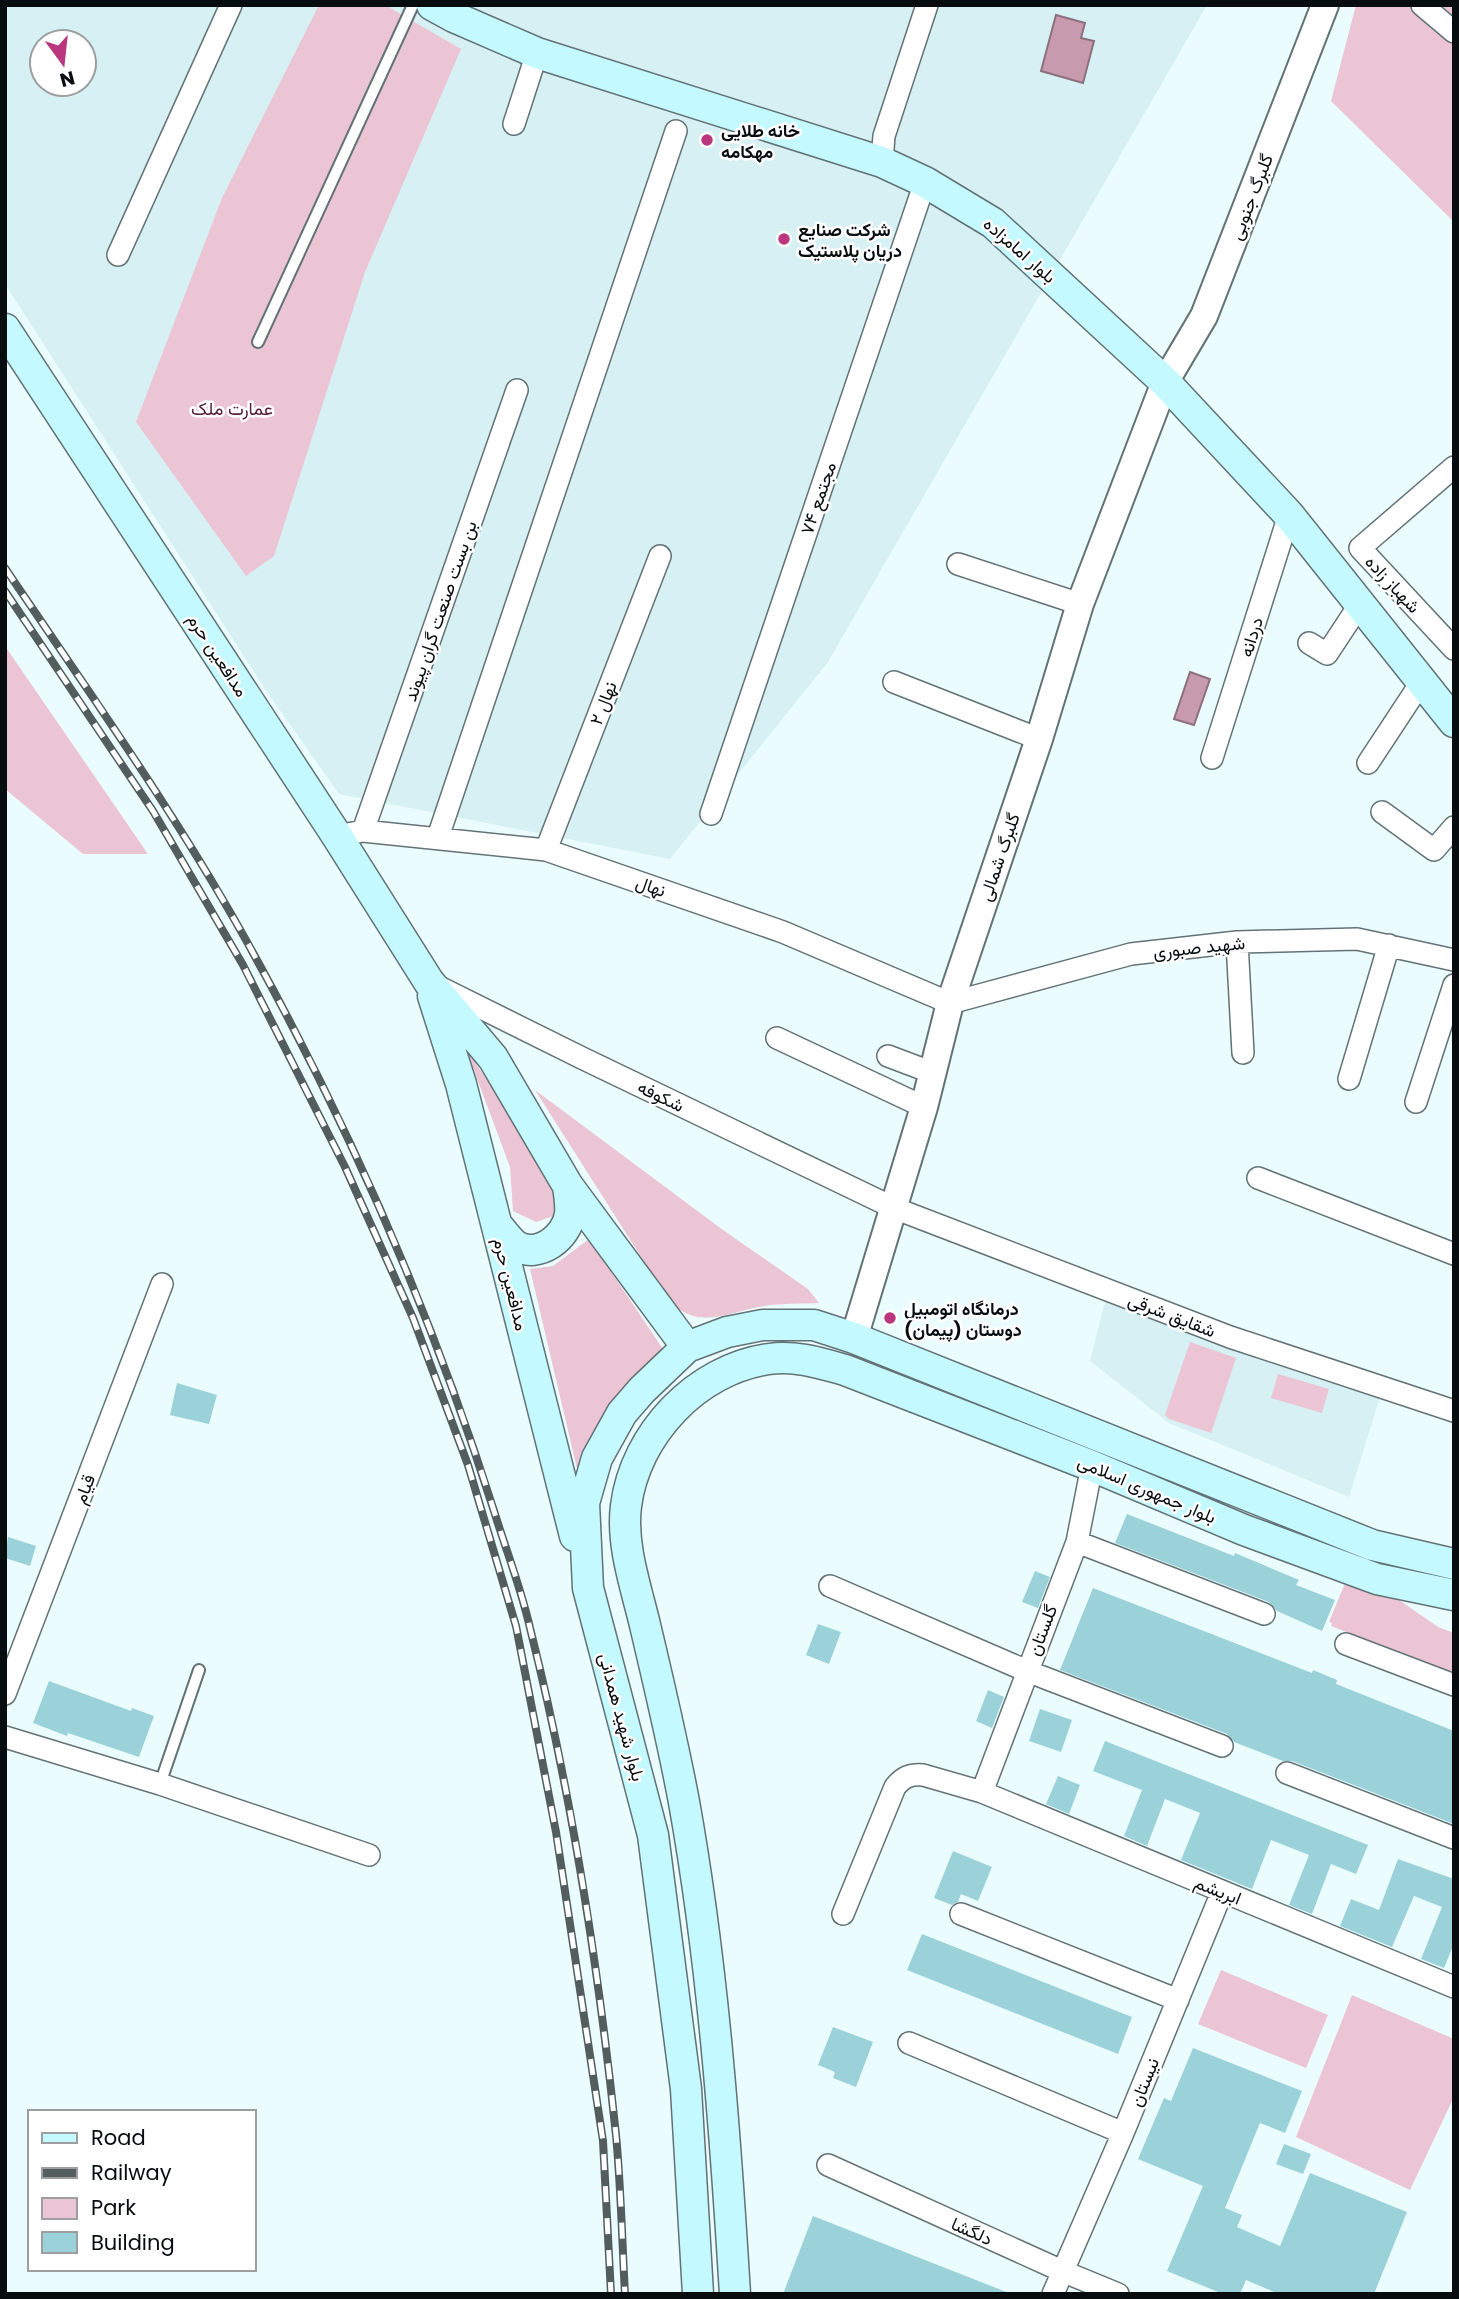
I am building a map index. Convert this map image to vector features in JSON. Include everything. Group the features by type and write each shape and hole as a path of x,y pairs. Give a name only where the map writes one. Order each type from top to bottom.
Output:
{"main road":[{"name":"بلوار امامزاده","path":"448,9 537,54 882,162 925,181 993,223 1165,382 1289,515 1454,722"},
{"name":"مدافعین حرم","path":"5,329 350,834 429,982 461,1084 588,1588"},
{"name":"مدافعین حرم","path":"429,982 493,1058 568,1186 687,1347"},
{"path":"497,1225 517,1246 534,1250 552,1244 565,1228 570,1213 568,1186"},
{"name":"بلوار شهید همدانی","path":"698,2294 686,2089 653,1835 588,1588 584,1503 597,1458 622,1413 687,1347 727,1332 764,1325 814,1325 854,1338"},
{"path":"735,2294 714,2018 684,1804 628,1553 625,1526 630,1486 637,1465 655,1430 675,1408 705,1384 726,1372 771,1358 803,1358 845,1370 854,1338"},
{"name":"بلوار جمهوری اسلامی","path":"854,1338 1372,1545 1454,1564"},
{"name":"بلوار جمهوری اسلامی","path":"845,1370 1091,1466 1244,1530 1377,1579 1454,1595"},
{"path":"659,1879 694,1874"}],"street":[{"path":"118,256 231,5"},
{"path":"882,162 884,136 927,5"},
{"name":"گلبرگ جنوبی","path":"1165,382 1204,316 1325,5"},
{"path":"1422,5 1454,32"},
{"path":"514,124 537,54"},
{"path":"438,837 676,131"},
{"name":"مجتمع ۷۴","path":"711,814 925,181"},
{"name":"گلبرگ شمالی","path":"854,1338 924,1107 950,1003 1039,739 1080,604 1165,382"},
{"name":"بن بست صنعت گران پیوند","path":"350,834 517,390"},
{"name":"شهباز زاده","path":"1454,467 1360,548 1454,649"},
{"name":"دردانه","path":"1212,758 1289,515"},
{"name":"نهال ۲","path":"546,850 660,556"},
{"path":"958,564 1080,604"},
{"path":"1318,649 1360,604"},
{"path":"1368,763 1422,681"},
{"path":"894,682 1039,739"},
{"path":"1382,812 1434,850 1454,827"},
{"name":"نهال","path":"350,834 438,837 546,850 783,932 950,1003"},
{"name":"شهید صبوری","path":"950,1003 1131,954 1237,942 1357,939 1454,960"},
{"path":"1237,942 1243,1053"},
{"path":"1349,1079 1389,945"},
{"name":"شکوفه","path":"429,982 894,1208"},
{"path":"1416,1102 1454,985"},
{"path":"777,1038 924,1107"},
{"path":"888,1056 933,1073"},
{"path":"1258,1178 1454,1254"},
{"name":"شقایق شرقی","path":"894,1208 1230,1337 1454,1411"},
{"name":"قیام","path":"5,1694 162,1284"},
{"name":"گلستان","path":"982,1792 1077,1542 1091,1466"},
{"path":"1077,1542 1264,1614"},
{"path":"830,1586 1027,1671 1222,1746"},
{"path":"1346,1644 1454,1685"},
{"path":"5,1737 160,1784 369,1855"},
{"path":"1287,1773 1454,1838"},
{"name":"ابریشم","path":"843,1914 895,1787 903,1778 914,1774 923,1775 982,1792 1453,1984"},
{"name":"نیستان","path":"1053,2294 1124,2133 1222,1892"},
{"path":"961,1914 1178,2000"},
{"path":"909,2043 1124,2133"},
{"name":"دلگشا","path":"828,2165 1118,2294"}],"lane":[{"path":"258,342 413,5"},
{"path":"160,1784 199,1670"}],"shaded area":[{"path":"5,5 1207,5 828,662 670,859 339,794 265,689 5,284"},
{"path":"1056,15 1085,23 1081,38 1094,41 1083,83 1041,71"},
{"path":"1190,672 1210,679 1194,725 1174,719"},
{"path":"1105,1302 1380,1397 1349,1497 1169,1423 1090,1361"}],"green space":[{"name":"عمارت ملک","path":"319,5 385,5 461,49 365,272 274,556 246,576 136,422 222,198"},
{"path":"1356,5 1454,5 1454,222 1331,101"},
{"path":"5,646 148,854 83,854 5,789"},
{"path":"466,1049 530,1143 553,1185 557,1215 536,1222 513,1211 510,1167"},
{"path":"535,1090 723,1230 808,1289 819,1303 766,1306 708,1318 686,1313 675,1305 664,1293"},
{"path":"589,1239 663,1349 605,1414 579,1477 530,1269 553,1266"},
{"path":"1190,1342 1236,1358 1211,1433 1169,1419 1165,1415"},
{"path":"1278,1374 1329,1389 1322,1413 1271,1398"},
{"path":"1348,1576 1389,1593 1438,1627 1454,1633 1454,1674 1331,1626 1332,1623 1329,1622"},
{"path":"1221,1970 1328,2015 1306,2068 1198,2024"},
{"path":"1352,1995 1454,2039 1454,2097 1410,2190 1296,2137"}],"building":[{"path":"177,1383 217,1395 209,1424 170,1415"},
{"path":"1127,1514 1234,1556 1235,1553 1299,1580 1296,1585 1335,1600 1322,1631 1277,1611 1269,1602 1115,1543"},
{"path":"8,1537 36,1546 30,1566 5,1558"},
{"path":"1035,1571 1050,1577 1038,1608 1022,1602"},
{"path":"1093,1588 1312,1673 1313,1670 1337,1680 1336,1684 1454,1731 1454,1824 1292,1761 1283,1761 1234,1742 1227,1734 1060,1670"},
{"path":"818,1624 841,1632 829,1664 806,1655"},
{"path":"49,1681 131,1711 132,1708 154,1716 139,1757 33,1723"},
{"path":"988,1690 1004,1697 992,1728 976,1721"},
{"path":"1040,1709 1072,1720 1061,1752 1029,1741"},
{"path":"1105,1741 1368,1845 1356,1874 1331,1864 1312,1914 1289,1905 1309,1855 1271,1840 1252,1889 1181,1860 1200,1813 1165,1799 1147,1846 1124,1836 1142,1790 1093,1771"},
{"path":"1058,1776 1080,1785 1069,1814 1046,1804"},
{"path":"953,1851 992,1867 978,1901 961,1894 958,1902 952,1905 934,1898"},
{"path":"1398,1859 1454,1879 1454,1944 1444,1968 1421,1959 1442,1907 1414,1896 1392,1947 1340,1926 1351,1899 1379,1910"},
{"path":"922,1934 1132,2017 1118,2054 907,1970"},
{"path":"833,2027 873,2042 856,2087 833,2078 835,2072 818,2065"},
{"path":"1193,2048 1302,2091 1285,2133 1260,2123 1225,2208 1242,2215 1237,2227 1280,2246 1310,2173 1407,2212 1374,2294 1279,2294 1246,2280 1240,2294 1223,2294 1167,2271 1203,2186 1138,2159 1164,2098 1171,2101"},
{"path":"1284,2144 1311,2154 1303,2174 1276,2164"},
{"path":"813,2216 1009,2293 1009,2294 783,2294"}],"railway":[{"path":"5,568 168,811 258,962 327,1095 390,1231 471,1440 522,1598 545,1691 571,1817 592,1943 609,2071 618,2155 625,2294"},
{"path":"5,591 153,811 243,965 345,1167 413,1318 468,1465 516,1626 556,1832 603,2141 611,2294"}],"place":[{"name":"خانه طلایی مهکامه","path":"707,140"},
{"name":"شرکت صنایع دریان پلاستیک","path":"784,239"},
{"name":"درمانگاه اتومبیل دوستان (پیمان)","path":"890,1318"}]}
